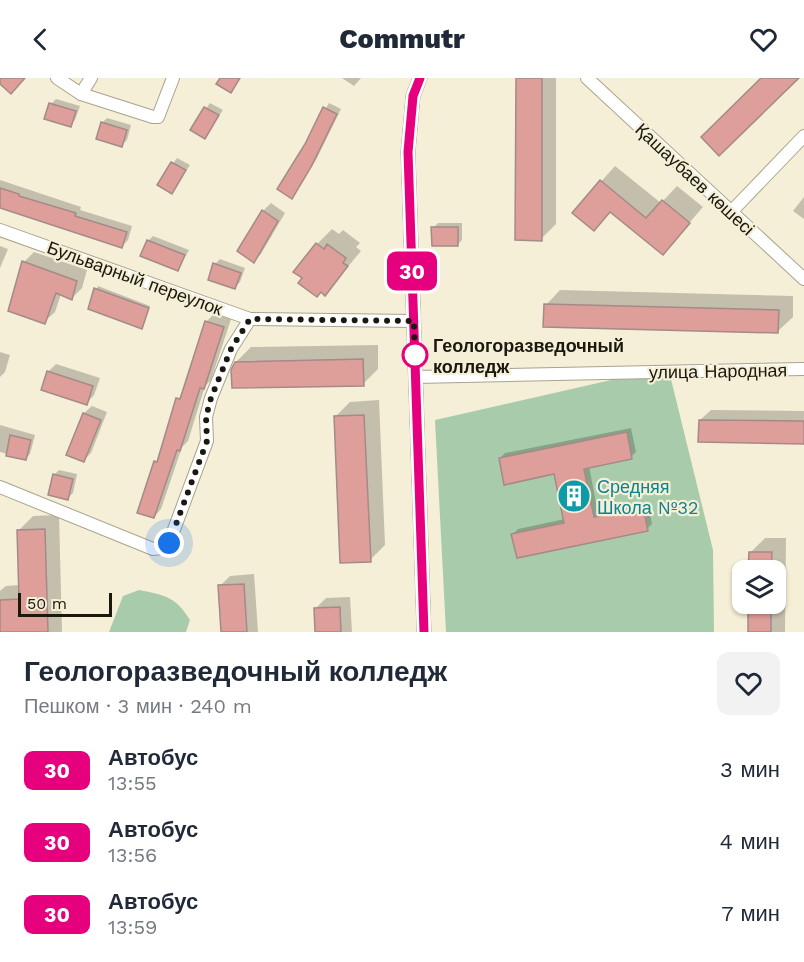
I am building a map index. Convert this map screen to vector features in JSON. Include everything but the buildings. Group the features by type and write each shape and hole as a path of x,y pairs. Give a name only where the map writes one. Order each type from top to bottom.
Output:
{"street":[{"path":"57,78 81,94 158,117 173,78"},
{"path":"81,94 92,78"},
{"path":"420,78 413,96 408,152 424,632"},
{"name":"Қашаубаев көшесі","path":"586,78 804,279"},
{"path":"732,212 804,135"},
{"name":"Бульварный переулок","path":"0,230 250,319 414,321"},
{"path":"0,487 153,549 162,548 169,543 207,441 206,417 211,398 231,349 250,319"},
{"name":"улица Народная","path":"416,377 804,369"}],"green space":[{"path":"668,367 713,550 714,632 446,632 435,420"},
{"path":"139,590 169,598 180,606 190,620 186,632 109,632 123,596"}],"bus line":[{"name":"30","path":"420,78 413,96 408,152 424,632"}],"place":[{"name":"Геологоразведочный колледж","path":"415,355"},
{"name":"Средняя Школа №32","path":"574,496"}],"route":[{"path":"169,543 207,441 206,417 211,398 231,349 250,319 414,321 415,358 415,355"}]}
